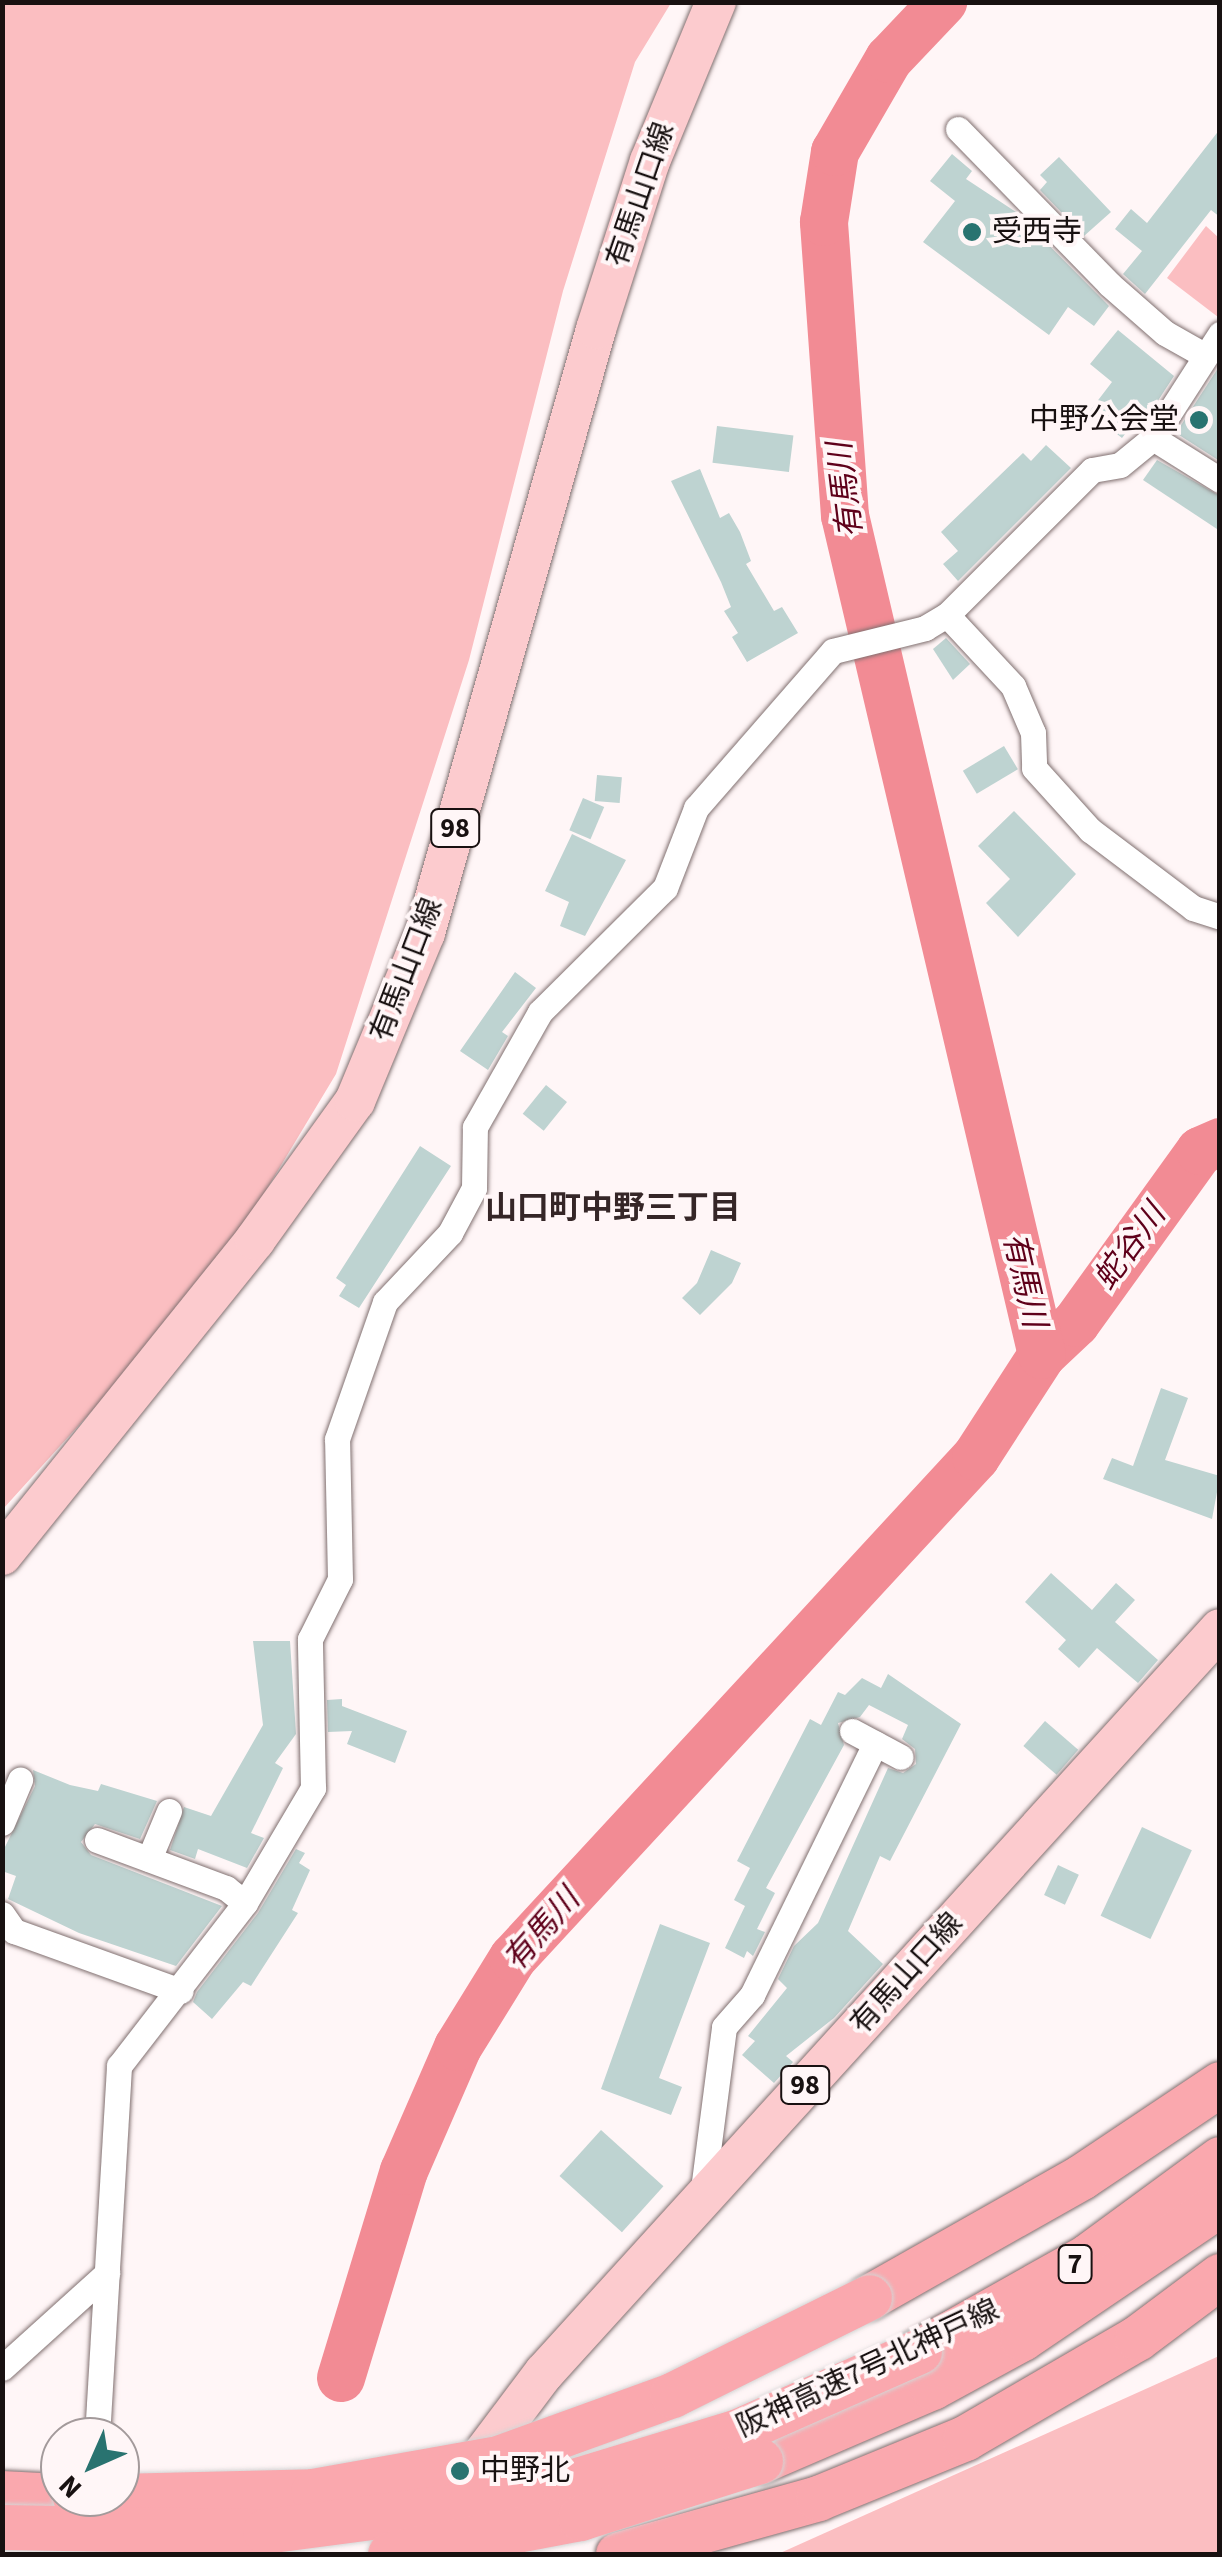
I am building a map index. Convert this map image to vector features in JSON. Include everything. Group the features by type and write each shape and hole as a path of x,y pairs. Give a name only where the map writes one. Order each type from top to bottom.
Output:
{"highway":[{"path":"140,2495 313,2491 498,2458 672,2395 869,2297 1081,2177 1220,2084"},
{"name":"阪神高速7号北神戸線","path":"2,2526 265,2531 470,2504 582,2480 926,2369 1220,2159"},
{"name":"阪神高速7号北神戸線","path":"390,2554 668,2494 1110,2283 1220,2204"},
{"path":"618,2554 818,2498 1024,2408 1138,2338 1220,2276"},
{"path":"2,2493 40,2495"}],"main road":[{"name":"有馬山口線","path":"2,1555 255,1240 355,1102 426,932 596,329 650,161 716,2"},
{"name":"有馬山口線","path":"408,2554 544,2373 1220,1629"}],"street":[{"path":"99,2417 119,2066 245,1904 313,1788 310,1640 340,1580 336,1439 386,1302 450,1233 474,1188 475,1127 540,1012 664,888 696,808 833,651 936,621 1092,470 1120,466 1154,438 1212,344 1165,333 1110,284 958,129"},
{"path":"1154,438 1220,480"},
{"path":"936,621 1013,686 1033,733 1034,768 1090,830 1193,908 1220,917"},
{"path":"852,1731 901,1756"},
{"path":"702,2198 720,2040 752,1995 794,1882 875,1744"},
{"path":"2,1823 20,1780"},
{"path":"148,1859 170,1811"},
{"path":"97,1840 226,1888 245,1904"},
{"path":"2,1914 14,1931 181,1991"},
{"path":"2,2368 107,2274"},
{"path":"90,2554 93,2517"}],"shaded area":[{"path":"3,3 671,3 635,62 563,291 469,660 336,1074 215,1275 3,1509"},
{"path":"1206,226 1219,238 1218,317 1167,278"},
{"path":"1219,2356 1219,2554 778,2554"}],"building":[{"path":"1220,129 1220,217 1211,210 1145,294 1123,274 1142,251 1115,229 1131,209 1147,223"},
{"path":"952,154 972,171 966,179 1016,212 1109,306 1094,326 1068,307 1049,335 923,242 955,201 930,181"},
{"path":"1059,157 1111,212 1084,236 1040,190 1047,182 1040,175"},
{"path":"1118,330 1174,376 1148,416 1142,412 1122,438 1089,412 1112,382 1090,364"},
{"name":"中野公会堂","path":"1220,365 1220,457 1218,460 1176,433"},
{"path":"717,426 793,435 789,472 712,463"},
{"path":"1046,445 1071,468 958,581 943,564 958,551 941,532 1023,453 1031,461"},
{"path":"1157,460 1220,496 1220,531 1143,480"},
{"path":"700,469 720,518 729,513 740,532 751,561 746,564 774,611 782,607 798,633 747,662 732,637 738,633 724,611 731,607 721,582 671,481"},
{"path":"946,638 970,664 953,680 933,649"},
{"path":"1004,746 1018,769 977,794 963,771"},
{"path":"597,775 622,777 620,803 595,801"},
{"path":"583,798 604,807 590,839 569,830"},
{"path":"1014,811 1076,874 1018,937 986,903 1010,879 978,846"},
{"path":"572,834 626,860 585,936 560,926 569,902 545,891"},
{"path":"515,972 536,988 502,1032 508,1036 488,1070 460,1051"},
{"path":"546,1085 567,1102 544,1131 523,1114"},
{"path":"420,1146 451,1166 359,1308 339,1296 346,1285 336,1278"},
{"path":"711,1250 741,1263 732,1283 700,1315 682,1298 697,1283"},
{"path":"1161,1388 1188,1398 1165,1460 1220,1476 1212,1519 1103,1479 1112,1458 1133,1466"},
{"path":"1051,1573 1092,1610 1116,1583 1135,1600 1115,1622 1158,1660 1138,1683 1097,1648 1079,1668 1058,1649 1066,1640 1025,1602"},
{"path":"253,1641 290,1641 296,1734 275,1763 283,1768 251,1833 264,1838 247,1868 198,1849 195,1859 170,1850 184,1807 211,1816 263,1725"},
{"path":"888,1674 961,1724 890,1861 880,1856 848,1931 883,1964 834,2018 786,2056 793,2062 774,2083 742,2055 755,2041 748,2036 787,1988 778,1979 794,1946 818,1923 888,1768 903,1773 916,1764 915,1749 902,1739 908,1725 869,1705 860,1717 838,1723 844,1745 766,1888 775,1893 757,1929 765,1932 753,1956 747,1951 744,1958 725,1948 745,1906 734,1900 750,1868 737,1861 810,1719 821,1725 838,1692 845,1695 862,1678 881,1688"},
{"path":"342,1699 342,1706 407,1731 395,1763 347,1744 352,1731 328,1732 327,1700"},
{"path":"1045,1721 1078,1750 1057,1775 1023,1746"},
{"path":"33,1770 70,1785 98,1791 101,1784 157,1801 140,1839 95,1824 81,1842 91,1855 222,1906 176,1966 79,1933 8,1899 16,1876 2,1871 2,1853 35,1786"},
{"path":"1142,1827 1192,1850 1150,1939 1101,1916"},
{"path":"296,1849 305,1853 299,1863 310,1870 292,1910 298,1913 251,1986 243,1982 212,2019 193,2002 197,1992 258,1913"},
{"path":"1058,1865 1079,1875 1065,1905 1044,1895"},
{"path":"660,1924 710,1943 659,2078 682,2087 671,2115 601,2089"},
{"path":"601,2130 663,2186 622,2232 560,2176"}],"waterway":[{"name":"有馬川","path":"341,2378 404,2171 458,2047 513,1958 976,1457 1042,1355 845,516 824,222 835,152 889,59 943,2"},
{"name":"蛇谷川","path":"1042,1355 1076,1323 1200,1151 1220,1142"}],"place":[{"name":"受西寺","path":"972,232"},
{"name":"中野公会堂","path":"1199,420"},
{"name":"中野北","path":"460,2471"}],"district":[{"name":"山口町中野三丁目","path":"613,1208"}]}
